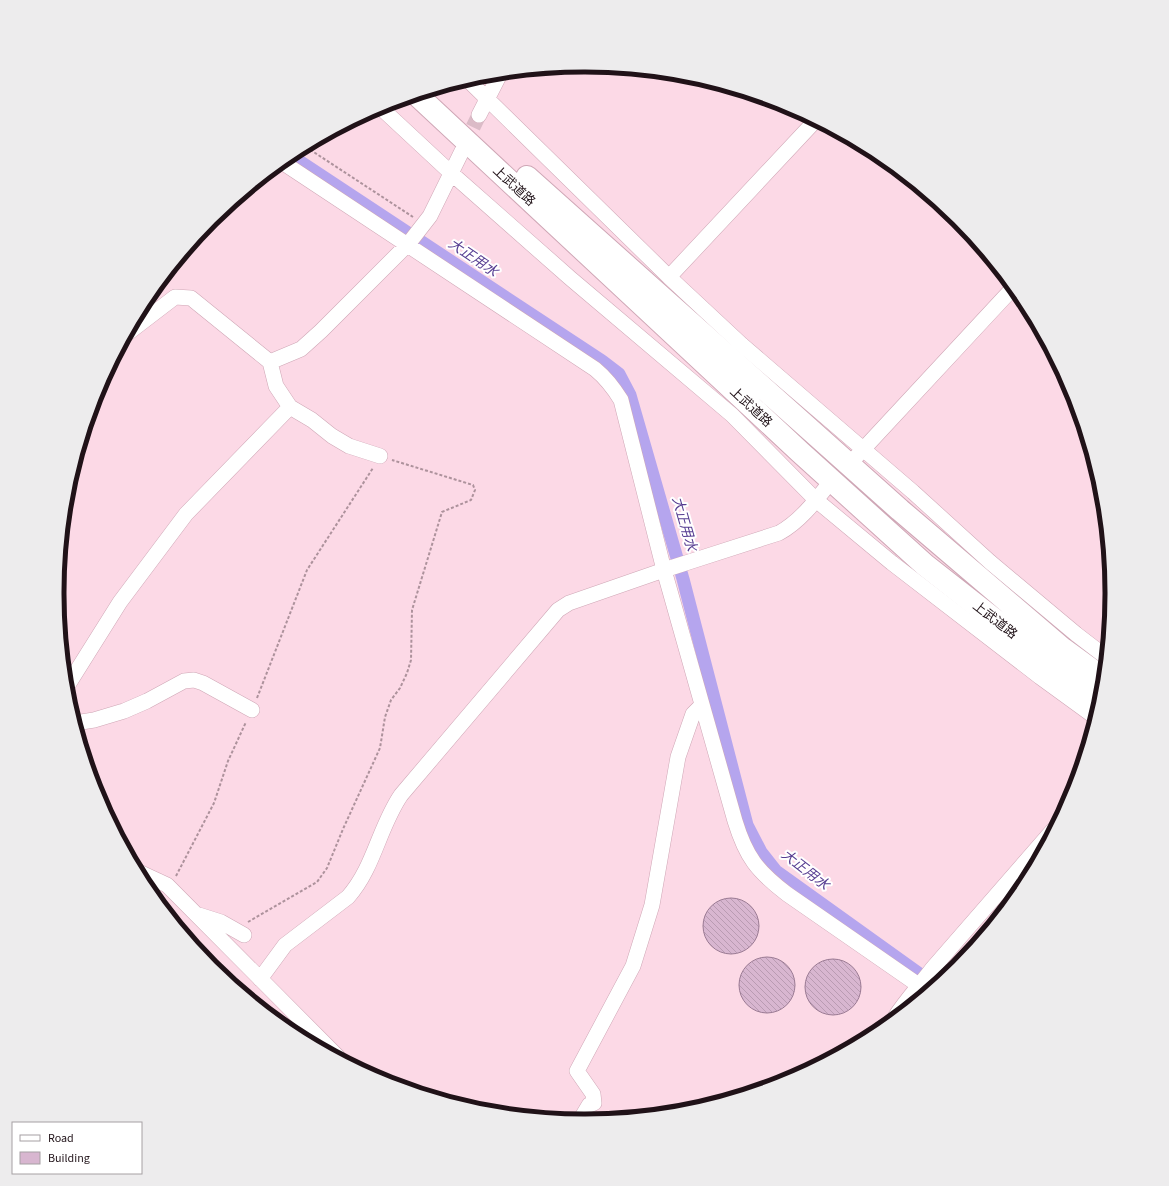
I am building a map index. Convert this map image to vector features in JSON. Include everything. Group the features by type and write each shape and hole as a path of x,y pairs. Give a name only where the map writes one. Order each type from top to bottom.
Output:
{"highway":[{"name":"上武道路","path":"437,94 495,149 900,510 1063,649 1099,675"},
{"name":"上武道路","path":"421,99 800,452 925,565 1095,697"}],"street":[{"path":"479,115 497,81"},
{"path":"473,85 668,277 859,454 913,492 990,562 1102,653"},
{"path":"385,112 451,173 570,278 732,415 816,500 892,563 1040,677 1090,714"},
{"path":"668,277 812,125"},
{"path":"270,362 301,349 408,244 430,216 462,151"},
{"path":"287,166 595,368 612,385 621,400 702,705 741,840 752,861 768,879 921,988"},
{"path":"859,454 1009,293"},
{"path":"139,324 175,297 191,298 270,362 276,386 290,407 312,420 349,446 380,456"},
{"path":"71,680 120,602 186,514 290,407"},
{"path":"260,979 286,945 348,897 356,888 362,878 391,812 401,795 558,610 568,603 779,533 789,528 828,485"},
{"path":"81,722 94,720 124,711 147,701 184,681 194,680 203,683 252,710"},
{"path":"584,1114 589,1105 594,1103 593,1094 577,1071 633,966 652,905 678,757 693,714 702,705"},
{"path":"903,1004 921,988 932,969 1038,847"},
{"path":"149,877 170,888 326,1045"},
{"path":"194,913 221,922 239,932"}],"path":[{"path":"311,150 422,227"},
{"path":"170,888 214,803 228,761 252,710 307,570 371,473 380,456 473,485 475,490 471,500 442,512 412,610 411,660 409,667 400,688 391,700 385,717 380,748 342,829 327,868 317,882 239,932"}],"building":[{"path":"725,898 737,898 747,902 755,910 759,920 759,932 755,942 747,950 737,954 725,954 715,950 707,942 703,932 703,920 707,910 715,902"},
{"path":"761,957 773,957 783,961 791,969 795,979 795,991 791,1001 783,1009 773,1013 761,1013 751,1009 743,1001 739,991 739,979 743,969 751,961"},
{"path":"827,959 839,959 849,963 857,971 861,981 861,993 857,1003 849,1011 839,1015 827,1015 817,1011 809,1003 805,993 805,981 809,971 817,963"}],"waterway":[{"name":"大正用水","path":"296,159 602,361 619,374 630,395 683,579 747,825 761,852 776,871 930,982"}],"tunnel":[{"path":"463,148 479,115"}]}
